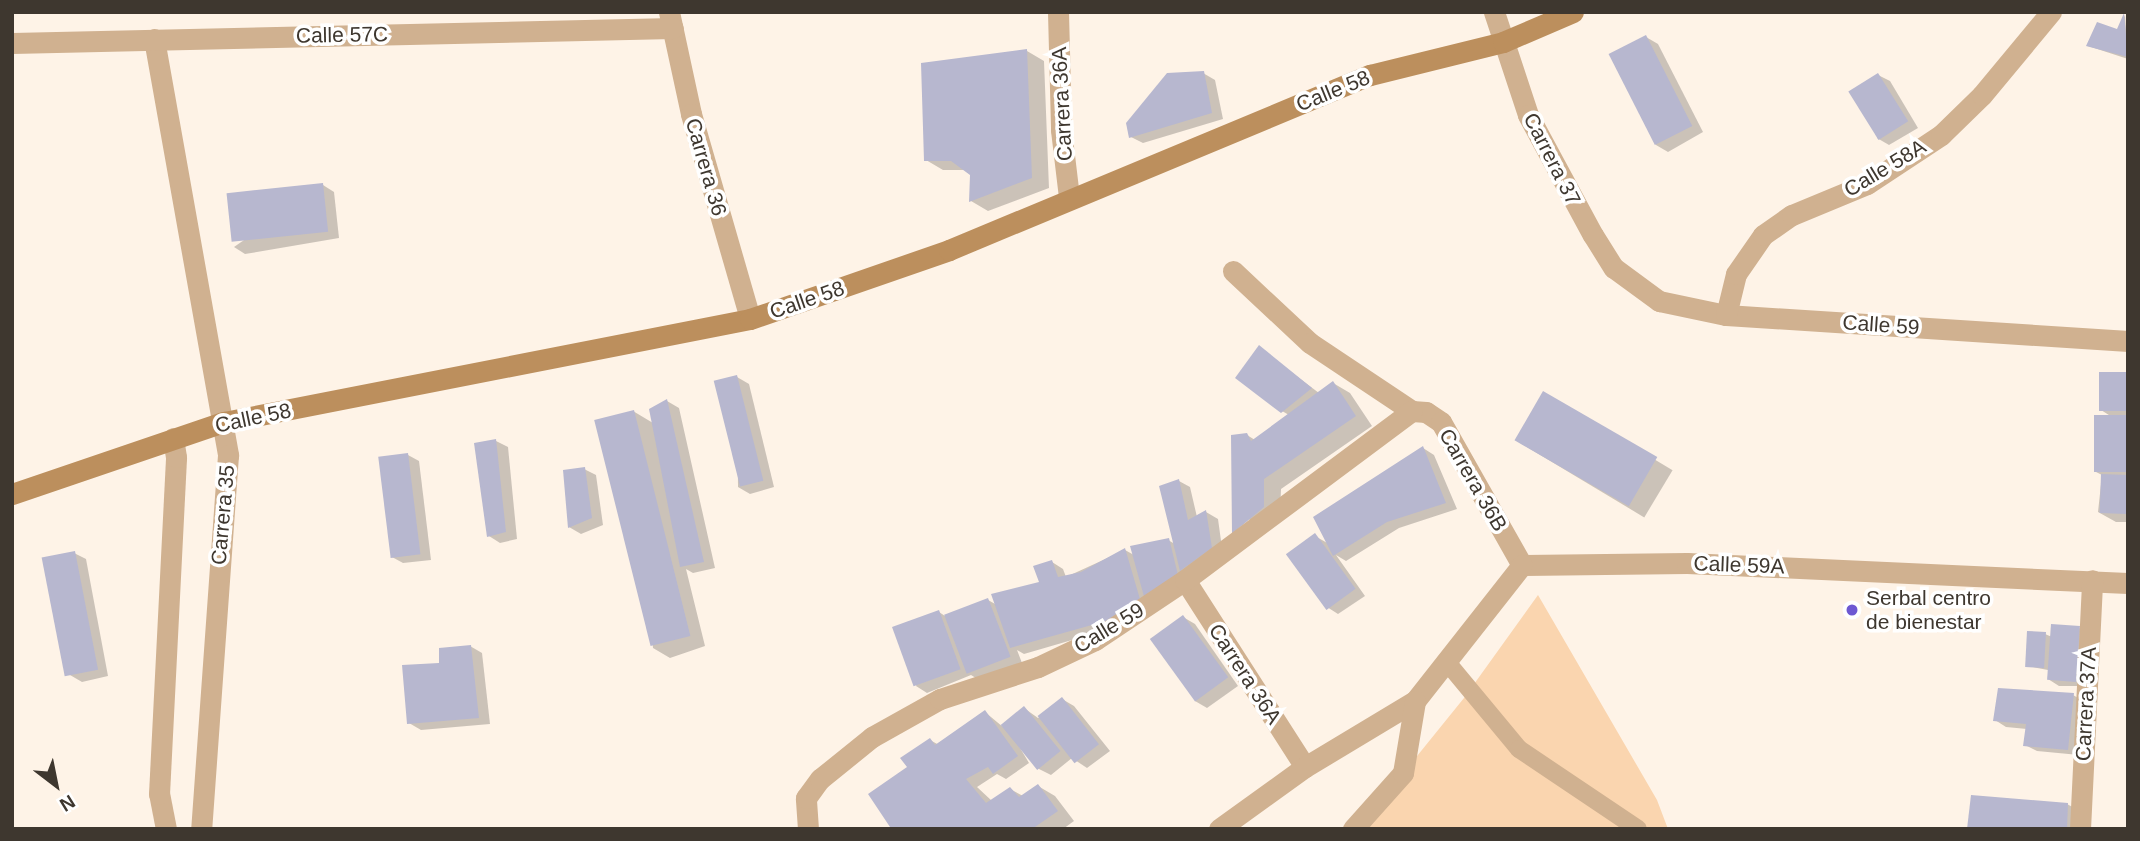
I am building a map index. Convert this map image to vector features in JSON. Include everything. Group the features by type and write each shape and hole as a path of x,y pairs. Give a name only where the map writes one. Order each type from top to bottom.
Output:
{"street":[{"name":"Carrera 36A","path":"1058,12 1060,130 1069,197"},
{"name":"Carrera 37","path":"1494,12 1528,115 1592,235 1614,268 1639,288"},
{"name":"Calle 58","path":"12,494 224,422 750,319 949,250 1069,197 1370,75 1503,42 1573,12"},
{"name":"Calle 58A","path":"1726,315 1736,274 1750,248 1792,215 1867,184 1941,135 1982,95 2051,12"},
{"name":"Calle 57C","path":"12,43 671,20"},
{"name":"Carrera 36","path":"671,20 691,114 750,319"},
{"name":"Carrera 35","path":"154,39 228,455 201,829"},
{"name":"Carrera 36B","path":"1233,271 1310,343 1412,411 1426,412 1441,422 1522,565"},
{"name":"Calle 59","path":"1639,288 1684,309 1726,315 2128,341"},
{"name":"Calle 59","path":"806,824 806,799 820,779 872,737 940,699 1038,667 1096,640 1185,580 1412,411"},
{"path":"166,829 159,794 176,457 173,438"},
{"name":"Calle 59A","path":"1522,565 1687,563 2128,583"},
{"path":"1219,829 1305,767 1415,701 1522,565"},
{"name":"Carrera 36A","path":"1185,580 1305,767"},
{"name":"Carrera 37A","path":"2080,829 2092,580"},
{"path":"1353,829 1402,772 1415,701"}],"lane":[{"path":"1446,661 1519,749 1638,829"}],"shaded area":[{"path":"1538,595 1657,800 1668,829 1358,829 1464,698"}],"building":[{"path":"2124,13 2128,57 2086,46 2097,22 2117,29"},
{"path":"1646,35 1692,126 1655,145 1609,54"},
{"path":"1027,49 1032,178 969,202 970,175 951,161 924,161 921,63"},
{"path":"1204,71 1212,113 1129,138 1126,123 1167,73"},
{"path":"1878,73 1908,121 1879,140 1848,92"},
{"path":"323,183 328,232 232,242 227,193"},
{"path":"1259,345 1312,388 1281,413 1235,378"},
{"path":"2099,372 2128,372 2128,411 2099,411"},
{"path":"737,375 763,481 740,487 714,381"},
{"path":"1333,381 1356,416 1264,479 1264,507 1232,534 1231,435 1247,433 1251,441"},
{"path":"1543,391 1657,457 1629,506 1514,440"},
{"path":"667,399 704,562 680,567 649,409"},
{"path":"634,410 690,636 651,646 594,420"},
{"path":"2094,415 2128,415 2128,472 2094,472"},
{"path":"496,439 506,532 487,537 474,443"},
{"path":"1423,446 1446,503 1387,522 1333,556 1313,517"},
{"path":"408,453 420,554 391,558 378,457"},
{"path":"585,467 592,518 568,528 563,470"},
{"path":"2101,474 2128,475 2127,514 2100,513"},
{"path":"1179,479 1188,520 1206,510 1212,548 1180,571 1159,486"},
{"path":"1315,533 1356,589 1326,610 1286,554"},
{"path":"1169,538 1178,575 1145,600 1130,546"},
{"path":"1125,548 1142,606 1102,632 1099,623 1010,648 991,594 1039,582 1033,566 1052,560 1058,577 1081,572"},
{"path":"75,551 98,670 65,676 42,557"},
{"path":"988,598 1011,657 967,674 944,615"},
{"path":"939,610 961,669 914,686 892,627"},
{"path":"1183,615 1228,677 1195,701 1150,639"},
{"path":"2051,624 2080,626 2076,682 2047,680"},
{"path":"2027,631 2046,632 2044,668 2025,667"},
{"path":"471,645 479,718 407,724 402,665 439,663 439,648"},
{"path":"1998,688 2074,693 2068,750 2023,746 2026,724 1993,721"},
{"path":"1062,697 1099,744 1075,763 1038,716"},
{"path":"1024,706 1061,751 1037,770 1001,725"},
{"path":"985,710 1018,756 993,774 988,767 966,779 986,803 1010,787 1019,797 1038,784 1058,811 1032,829 890,827 868,794 907,767 900,758 930,738 935,745"},
{"path":"1971,795 2068,803 2067,829 1967,829"}],"place":[{"name":"Serbal centro de bienestar","path":"1852,610"}]}
